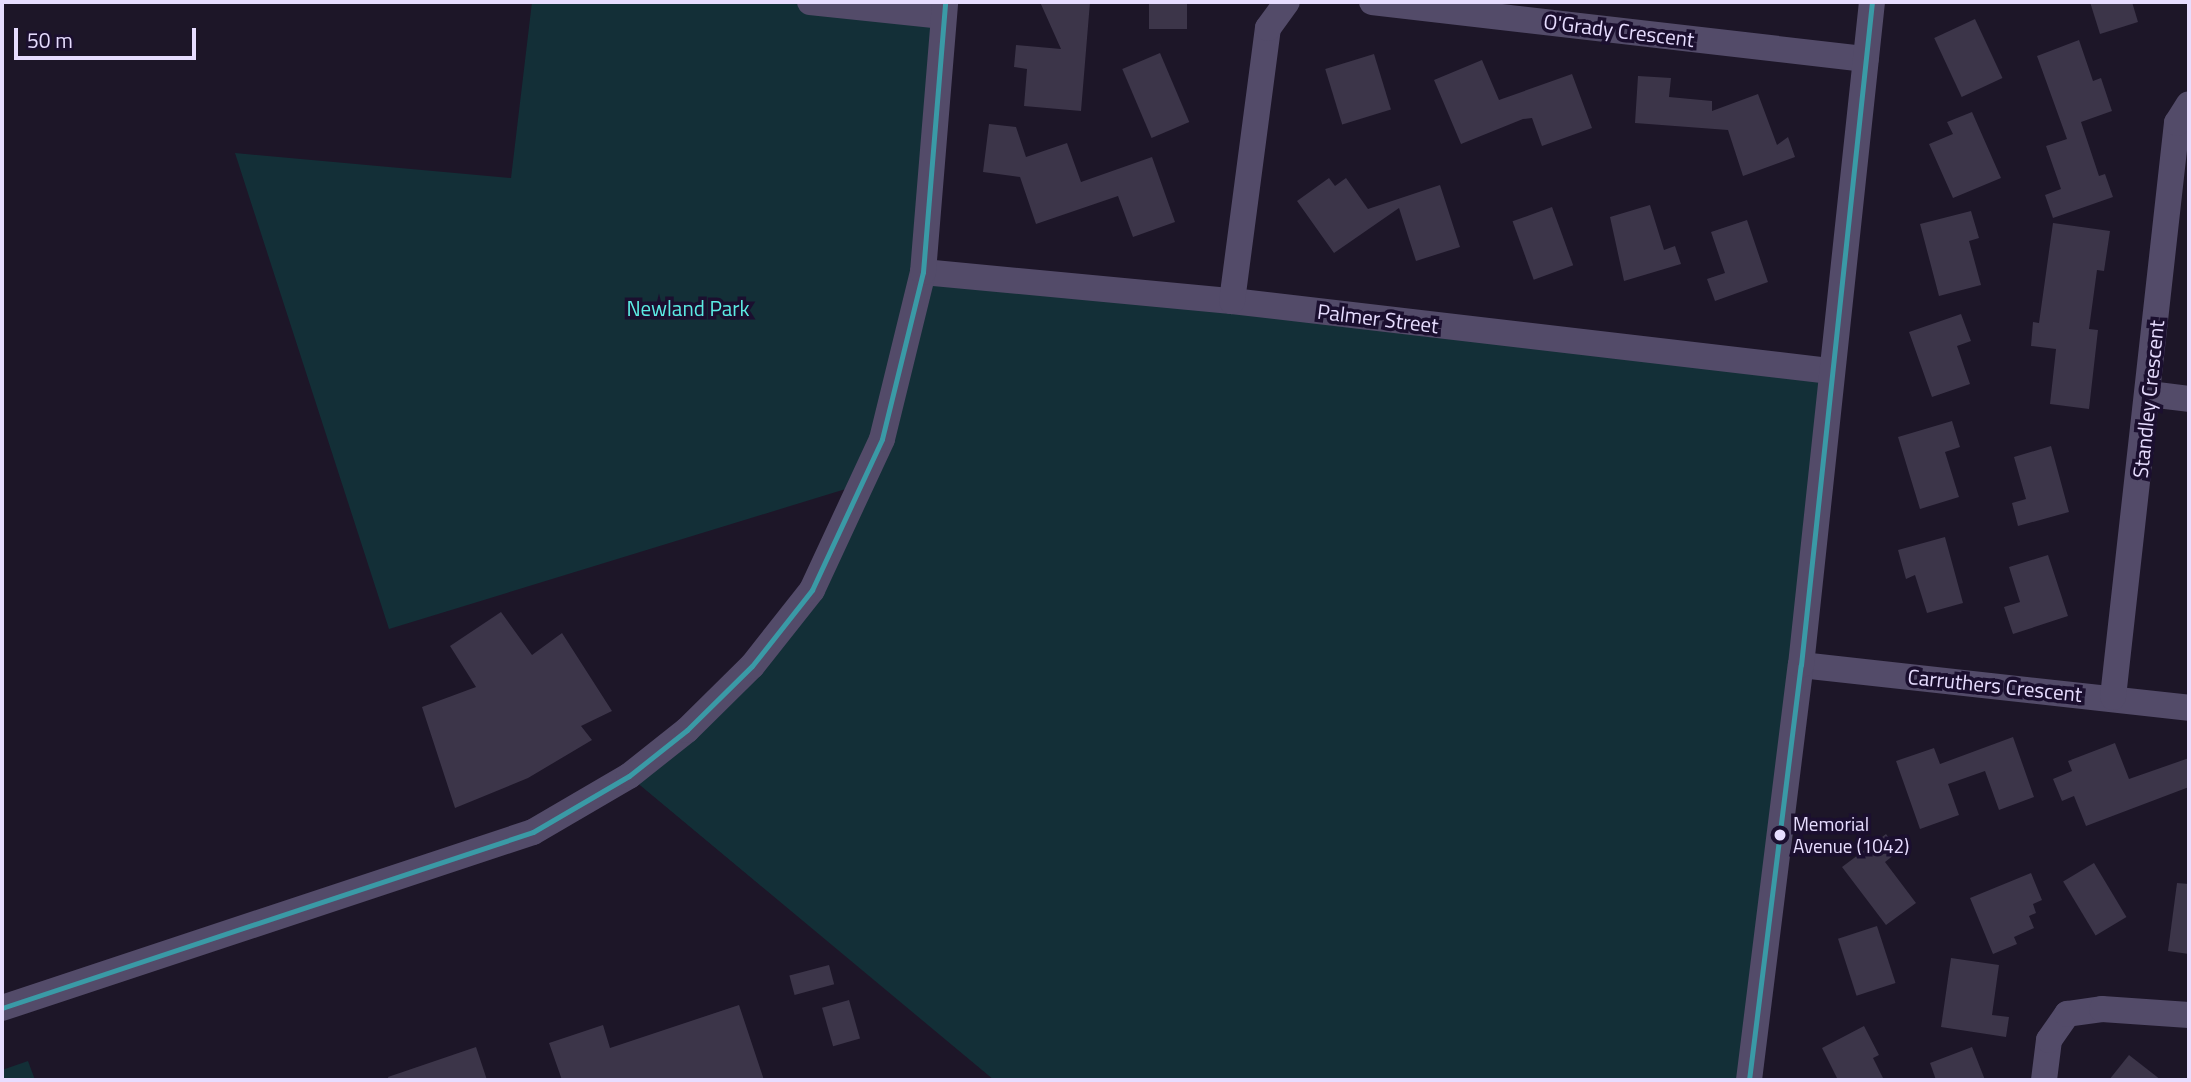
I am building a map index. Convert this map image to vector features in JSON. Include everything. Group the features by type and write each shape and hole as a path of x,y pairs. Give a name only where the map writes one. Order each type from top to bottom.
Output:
{"street":[{"path":"2,1008 533,832 629,776 678,738 752,666 812,590 882,439 923,272 944,9 810,2"},
{"path":"1232,301 1268,28 1287,2"},
{"name":"O'Grady Crescent","path":"1372,2 1866,59"},
{"path":"1749,1080 1801,664 1872,2"},
{"name":"Standley Crescent","path":"2113,697 2149,394 2177,123 2189,104"},
{"name":"Palmer Street","path":"923,272 1232,301 1831,371"},
{"path":"2149,394 2189,398"},
{"name":"Carruthers Crescent","path":"1801,664 2113,697 2189,708"},
{"path":"2044,1080 2049,1040 2067,1014 2102,1009 2189,1015"}],"green space":[{"name":"Newland Park","path":"532,2 810,2 943,16 923,271 1831,371 1749,1080 994,1080 629,776 752,666 862,484 389,629 235,153 511,178"},
{"path":"28,1061 35,1080 2,1080 2,1070"}],"building":[{"path":"1040,2 1090,2 1081,111 1024,106 1027,69 1014,67 1016,45 1061,49"},
{"path":"1149,2 1187,2 1187,29 1149,29"},
{"path":"2090,2 2132,2 2138,22 2100,34"},
{"path":"1975,19 2002,78 1962,97 1934,38"},
{"path":"2079,40 2093,81 2101,78 2112,111 2081,122 2099,176 2105,174 2113,197 2053,218 2045,195 2061,189 2046,146 2067,139 2037,56"},
{"path":"1160,53 1189,122 1152,138 1122,69"},
{"path":"1374,54 1391,109 1342,124 1325,69"},
{"path":"1482,60 1499,100 1572,74 1592,128 1542,146 1532,118 1523,119 1461,144 1434,80"},
{"path":"1638,76 1671,78 1669,97 1712,101 1712,111 1758,94 1777,145 1788,137 1795,157 1743,176 1728,130 1635,123"},
{"path":"1972,112 2001,178 1953,198 1929,144 1953,134 1947,122"},
{"path":"989,124 1016,127 1026,157 1067,143 1081,182 1152,157 1175,222 1133,237 1118,196 1036,224 1020,177 983,172"},
{"path":"1329,178 1335,186 1346,178 1368,209 1440,185 1460,247 1416,261 1399,208 1334,253 1297,201"},
{"path":"1650,205 1664,250 1675,246 1681,264 1624,281 1610,217"},
{"path":"1552,207 1573,265 1534,280 1513,221"},
{"path":"1971,211 1979,238 1969,241 1981,285 1939,296 1920,224"},
{"path":"1747,220 1768,282 1715,301 1707,279 1725,273 1711,232"},
{"path":"2053,223 2110,231 2104,271 2097,270 2089,329 2098,330 2089,409 2050,404 2056,349 2031,346 2033,322 2039,323"},
{"path":"1961,314 1971,341 1957,346 1970,384 1932,397 1909,332"},
{"path":"1952,421 1960,447 1945,452 1959,497 1920,509 1898,437"},
{"path":"2051,446 2069,512 2018,526 2012,503 2026,499 2014,457"},
{"path":"1945,537 1963,603 1927,613 1915,575 1906,579 1898,550"},
{"path":"2048,555 2068,616 2013,634 2004,607 2020,602 2009,567"},
{"path":"501,612 532,655 562,633 612,711 581,726 592,740 528,778 455,808 422,707 476,687 450,646"},
{"path":"2013,737 2034,797 1999,810 1985,771 1948,784 1959,815 1920,829 1896,761 1934,748 1940,764"},
{"path":"2115,743 2129,779 2189,758 2189,787 2086,826 2074,796 2062,801 2053,779 2072,771 2068,761"},
{"path":"1886,834 1899,851 1885,862 1916,903 1886,925 1842,867"},
{"path":"2094,863 2126,917 2096,936 2063,882"},
{"path":"2031,873 2042,900 2033,904 2036,913 2029,916 2034,928 2014,937 2017,944 1993,954 1970,898"},
{"path":"2177,883 2189,884 2189,954 2168,951"},
{"path":"1877,926 1896,983 1857,996 1838,939"},
{"path":"1951,958 1999,965 1992,1015 2009,1017 2006,1037 1941,1027"},
{"path":"829,965 834,984 795,995 789,976"},
{"path":"849,1000 860,1038 833,1046 822,1008"},
{"path":"739,1005 764,1080 562,1080 549,1043 603,1025 610,1048"},
{"path":"1864,1026 1879,1055 1873,1058 1884,1080 1838,1080 1822,1048"},
{"path":"476,1047 487,1080 389,1080 388,1077"},
{"path":"1972,1047 1985,1080 1936,1080 1930,1063"},
{"path":"2129,1055 2161,1080 2109,1080"}],"transit line":[{"path":"2,1008 533,832 629,776 687,730 752,666 812,590 882,439 923,272 945,2"},
{"path":"1749,1080 1801,665 1872,2"}],"place":[{"name":"Memorial Avenue (1042)","path":"1780,835"}]}
